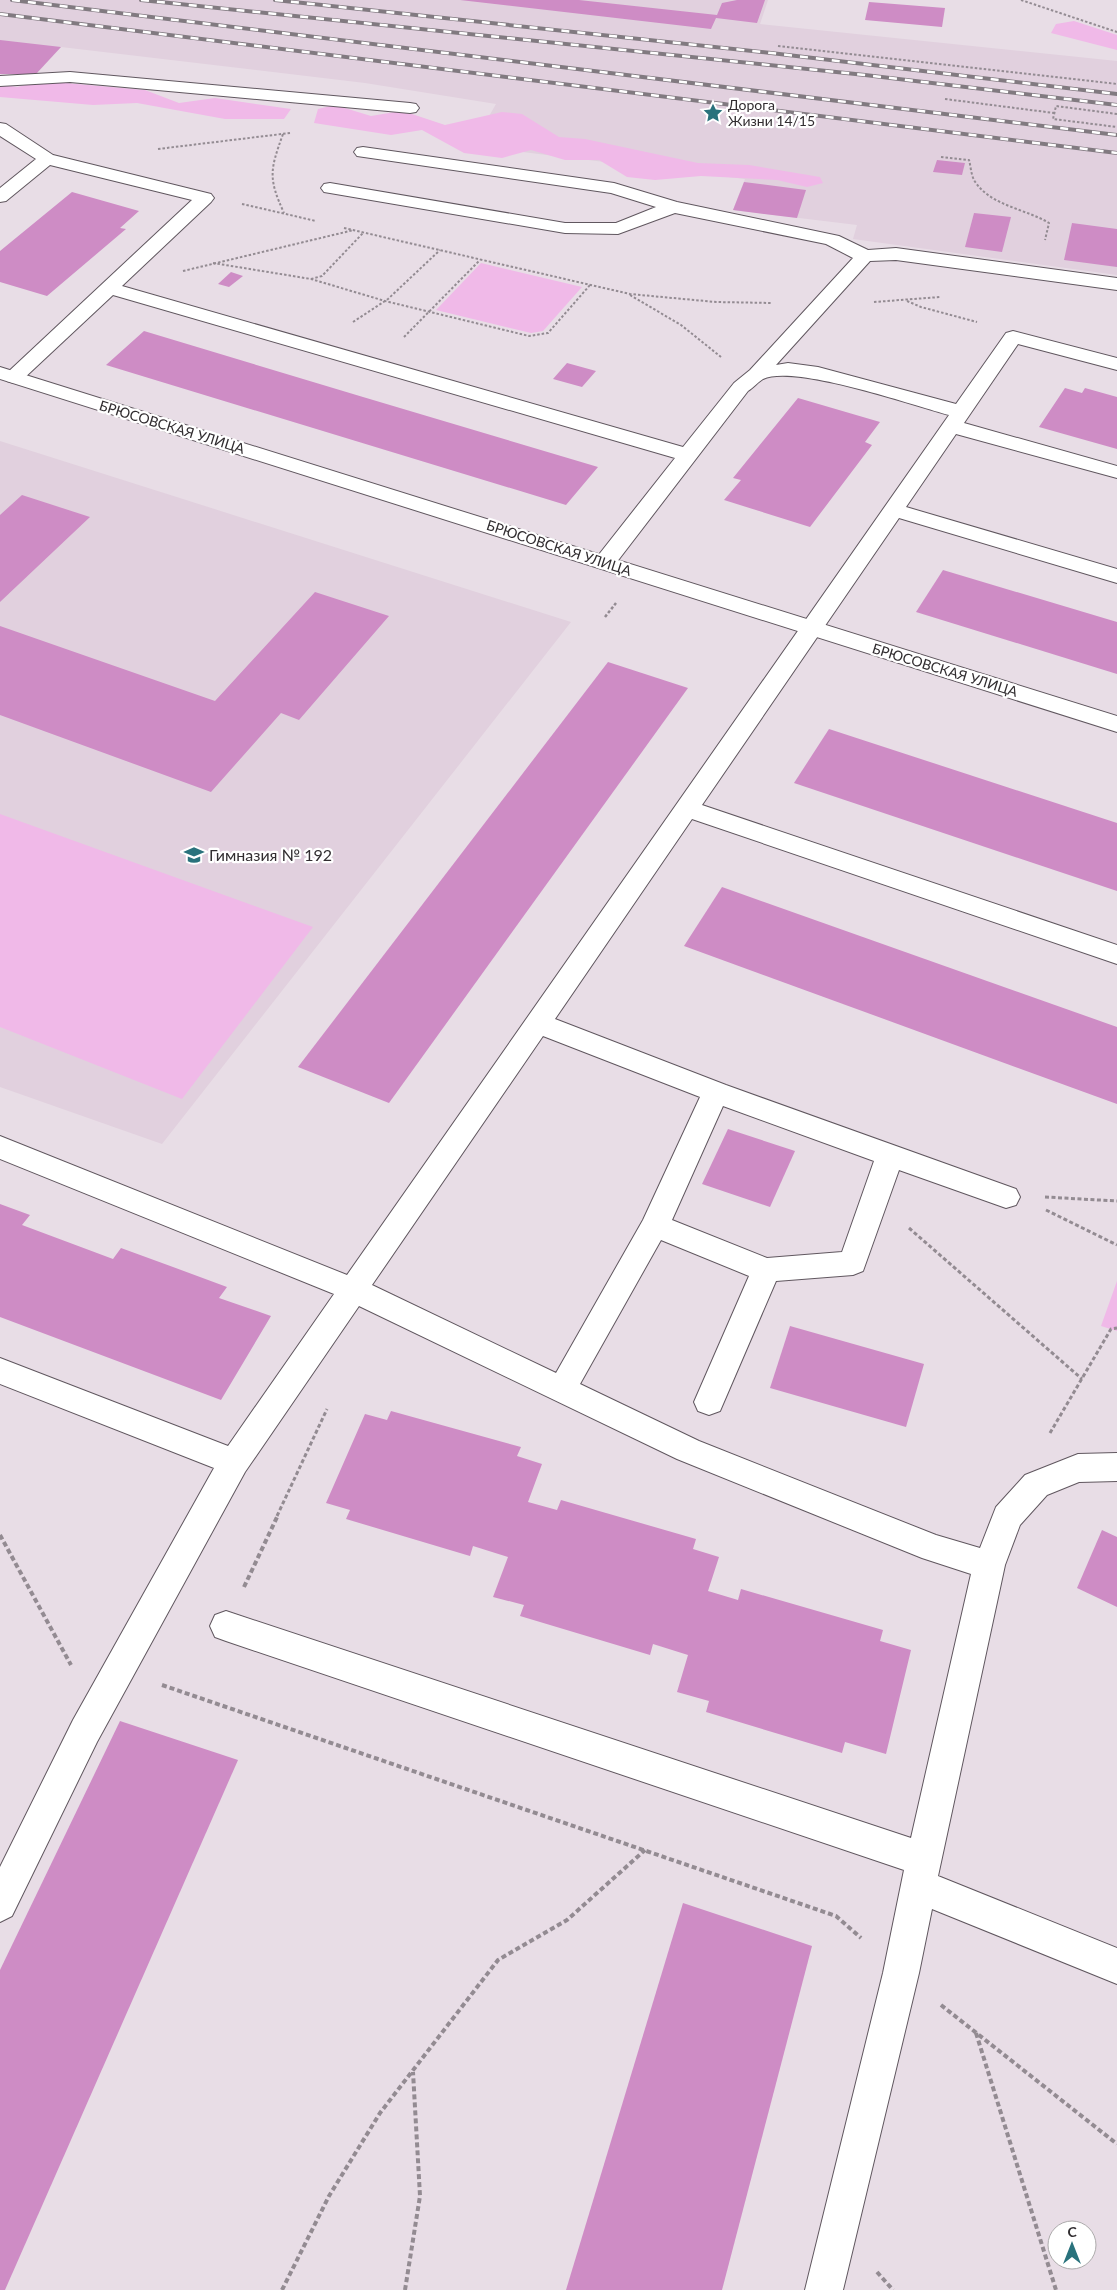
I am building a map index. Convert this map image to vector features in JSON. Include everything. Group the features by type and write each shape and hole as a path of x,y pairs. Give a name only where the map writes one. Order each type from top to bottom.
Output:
{"street":[{"path":"0,81 70,77 410,108"},
{"path":"0,128 47,159 206,198"},
{"path":"363,152 614,188 673,207 832,240 865,256 896,254 1117,284"},
{"path":"0,197 47,159"},
{"path":"330,188 565,228 618,229 673,207"},
{"path":"7,375 109,288 206,198"},
{"path":"605,562 741,387 757,374 865,256"},
{"path":"109,288 688,455"},
{"path":"0,1904 96,1712 234,1462 1013,337 1117,364"},
{"path":"757,374 788,369 818,373 1117,472"},
{"name":"БРЮСОВСКАЯ УЛИЦА","path":"7,375 1117,724"},
{"path":"894,510 1117,576"},
{"path":"687,809 1117,955"},
{"path":"539,1024 716,1092 890,1155 1011,1196"},
{"path":"562,1389 655,1225 716,1092"},
{"path":"0,1147 354,1290 688,1450 933,1548 989,1565"},
{"path":"655,1225 766,1270 853,1263 890,1155"},
{"path":"709,1402 766,1270"},
{"path":"0,1371 234,1462"},
{"path":"824,2290 901,1973 921,1872 989,1565 1007,1517 1036,1485 1078,1468 1117,1466"},
{"path":"226,1626 921,1872 1117,1966"}],"path":[{"path":"1021,0 1117,32"},
{"path":"778,46 1117,84"},
{"path":"945,99 1054,112"},
{"path":"1117,114 1056,106 1053,119 1117,127"},
{"path":"158,149 297,133"},
{"path":"283,134 270,171 273,190 284,213"},
{"path":"941,157 969,160 975,182 997,202 1037,214 1049,222"},
{"path":"206,198 228,200 319,222"},
{"path":"337,226 630,294 716,302 821,305 946,297"},
{"path":"175,272 355,230"},
{"path":"311,279 322,276 364,232"},
{"path":"293,341 340,328 363,317 385,301 440,250"},
{"path":"376,365 480,259"},
{"path":"214,263 311,279 385,301 529,336 548,332 590,285"},
{"path":"630,294 681,325 719,354 741,387"},
{"path":"906,301 921,307 984,324"},
{"path":"1011,1196 1117,1201"},
{"path":"1011,1196 1117,1245"},
{"path":"875,1199 1082,1378"},
{"path":"1036,1485 1039,1451 1111,1329 1117,1328"},
{"path":"226,1626 330,1401"},
{"path":"0,1535 96,1712"},
{"path":"119,1670 836,1916 901,1973 1117,2144"},
{"path":"282,2290 329,2196 380,2112 498,1960 567,1920 645,1850"},
{"path":"976,2032 1056,2290"},
{"path":"405,2290 420,2196 413,2071"}],"shaded area":[{"path":"0,0 768,0 760,24 1117,61 1117,275 853,239 857,225 733,210 745,179 472,146 496,104 365,83 61,47 36,74 0,74"},
{"path":"1074,21 1117,35 1117,50 1051,33 1056,24"},
{"path":"42,81 145,90 179,103 215,98 291,109 284,119 225,119 137,103 93,105 0,97 0,84 17,87"},
{"path":"335,105 371,116 395,112 412,114 445,125 502,112 522,114 559,137 585,139 698,163 749,165 820,177 823,183 807,187 777,180 701,176 655,180 627,177 599,160 565,160 531,150 502,158 464,153 422,130 391,135 314,123 318,109"},
{"path":"481,263 582,287 543,331 531,333 436,310"},
{"name":"Гимназия № 192","path":"0,441 571,622 162,1144 0,1087"},
{"path":"0,814 313,927 182,1099 0,1027"},
{"path":"1117,1281 1117,1331 1101,1326"}],"building":[{"path":"460,0 579,0 717,15 722,3 737,0 765,0 757,23 716,18 711,29"},
{"path":"869,2 945,8 942,27 865,20"},
{"path":"0,40 61,47 36,74 0,74"},
{"path":"937,160 965,163 962,175 933,172"},
{"path":"744,182 806,190 797,218 733,210"},
{"path":"72,192 139,211 120,228 126,229 47,296 0,282 0,251"},
{"path":"974,213 1011,217 1002,252 965,247"},
{"path":"1072,223 1117,229 1117,267 1064,260"},
{"path":"231,272 243,276 229,287 218,284"},
{"path":"144,331 598,467 566,505 106,365"},
{"path":"567,363 596,371 582,387 553,379"},
{"path":"1065,388 1082,393 1085,388 1117,397 1117,449 1039,427"},
{"path":"798,398 880,422 865,442 872,445 810,527 724,500 741,480 733,478"},
{"path":"22,495 90,517 0,602 0,515"},
{"path":"943,570 1117,622 1117,674 916,612"},
{"path":"315,592 389,616 299,720 281,713 211,792 0,715 0,626 215,701"},
{"path":"608,662 688,688 389,1103 298,1067"},
{"path":"829,729 1117,823 1117,891 794,783"},
{"path":"722,887 1117,1027 1117,1104 684,946"},
{"path":"728,1129 795,1151 770,1207 702,1184"},
{"path":"0,1204 30,1215 22,1225 113,1259 121,1248 173,1267 227,1287 219,1298 271,1316 221,1400 0,1317"},
{"path":"790,1326 924,1364 906,1427 770,1388"},
{"path":"391,1411 521,1447 517,1456 542,1464 528,1502 557,1510 561,1500 696,1539 693,1549 719,1557 708,1591 738,1600 741,1589 883,1630 880,1641 911,1650 886,1754 845,1742 842,1753 706,1712 709,1701 677,1692 688,1655 653,1644 650,1655 520,1616 524,1605 493,1597 508,1557 473,1546 470,1556 346,1519 350,1510 326,1503 365,1414 387,1420"},
{"path":"1102,1530 1117,1537 1117,1607 1077,1588"},
{"path":"120,1721 238,1760 5,2290 0,2290 0,1970"},
{"path":"683,1903 812,1946 722,2290 566,2290"}],"railway":[{"path":"12,0 1117,135"},
{"path":"141,0 865,75 1117,105"},
{"path":"275,0 771,53 1117,94"},
{"path":"0,14 1117,153"}],"place":[{"name":"Дорога Жизни 14/15","path":"713,113"},
{"name":"Гимназия № 192","path":"194,855"}]}
